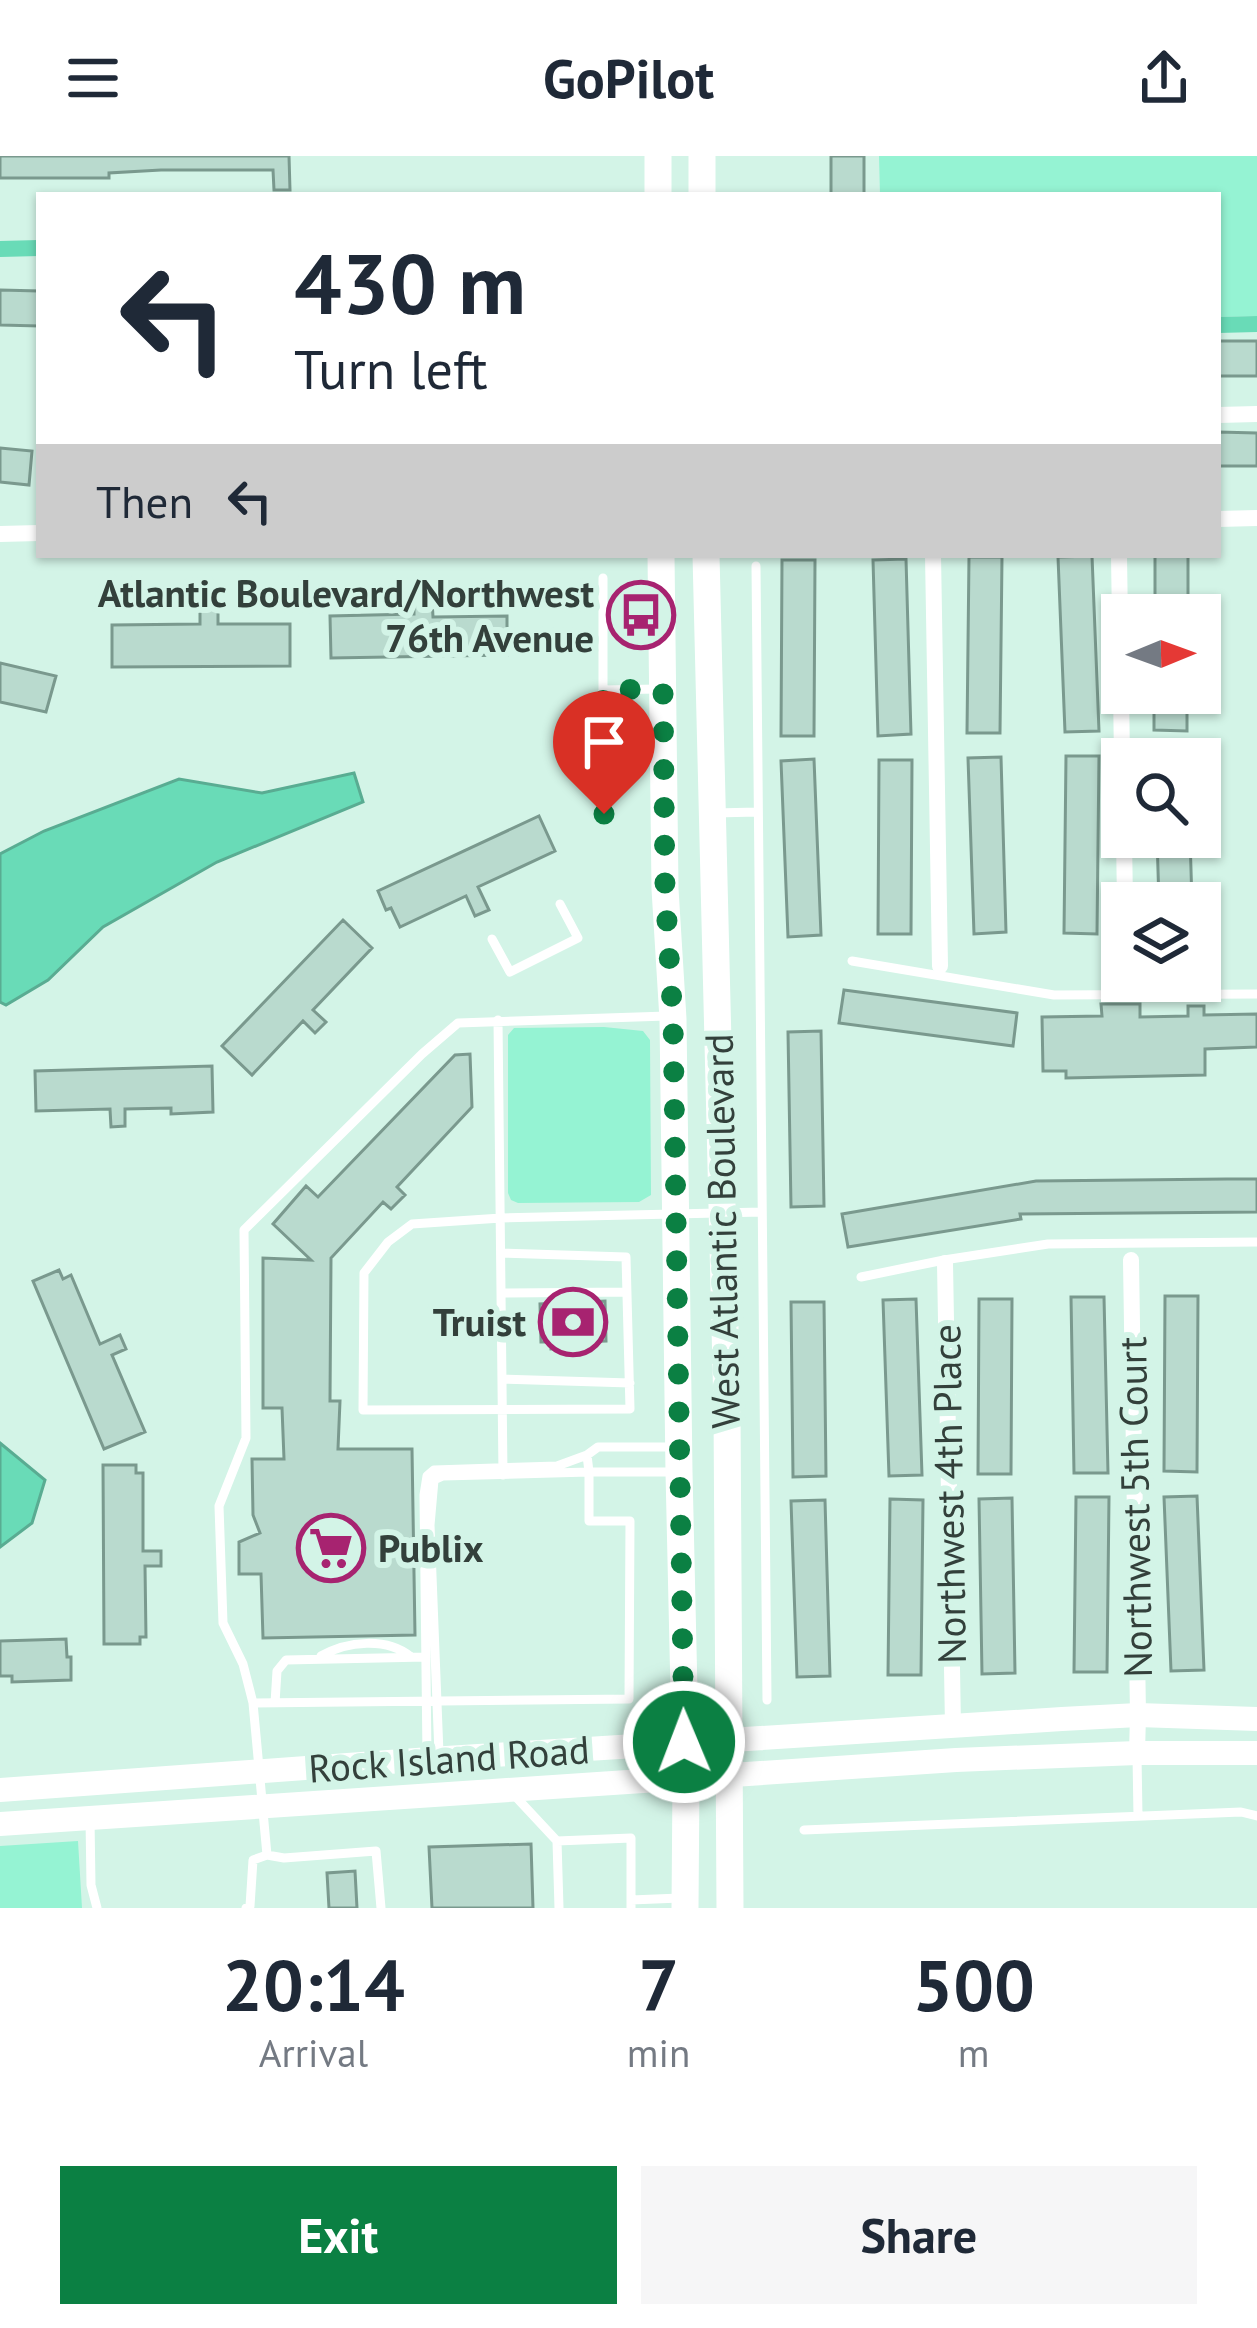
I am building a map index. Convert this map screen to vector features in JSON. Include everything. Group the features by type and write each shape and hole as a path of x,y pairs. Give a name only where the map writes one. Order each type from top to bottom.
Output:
{"main road":[{"path":"658,156 658,192"},
{"path":"702,156 702,192"},
{"name":"West Atlantic Boulevard","path":"662,558 685,1903"},
{"name":"West Atlantic Boulevard","path":"706,558 727,1409 730,1908"},
{"name":"Rock Island Road","path":"0,1790 1138,1715 1257,1719"},
{"name":"Rock Island Road","path":"0,1824 956,1760 1257,1753"}],"street":[{"path":"1221,415 1257,415"},
{"path":"1221,519 1257,518"},
{"path":"0,534 36,533"},
{"path":"933,558 940,971"},
{"path":"1119,558 1122,738"},
{"name":"Northwest 5th Court","path":"1131,1252 1137,1753"},
{"name":"Northwest 4th Place","path":"945,1262 953,1726"}],"lane":[{"path":"757,566 767,1700"},
{"path":"602,578 604,814"},
{"path":"603,690 663,689"},
{"path":"712,813 757,812"},
{"path":"492,939 510,972 578,938 560,904"},
{"path":"852,961 940,971 1054,994 1101,994"},
{"path":"1221,994 1257,994"},
{"path":"267,1855 253,1703 243,1664 223,1623 219,1506 246,1438 244,1230 458,1023 673,1016"},
{"path":"497,1020 503,1475"},
{"path":"500,1253 626,1257 630,1408 363,1410 364,1273 388,1242 412,1224 762,1212"},
{"path":"861,1276 1048,1244 1131,1252 1257,1242"},
{"path":"502,1293 626,1292"},
{"path":"502,1379 630,1384"},
{"path":"727,1409 764,1408"},
{"path":"433,1758 427,1476 434,1470 557,1466 598,1447 679,1460"},
{"path":"253,1703 628,1699 630,1521 590,1521 587,1455"},
{"path":"433,1758 431,1489 436,1478 589,1472 679,1460"},
{"path":"275,1703 277,1671 286,1660 430,1657"},
{"path":"1137,1753 1138,1816"},
{"path":"506,1790 557,1841 559,1908"},
{"path":"804,1830 1241,1812 1257,1816"},
{"path":"91,1819 91,1885 97,1908"},
{"path":"557,1841 631,1838 631,1904 685,1903"},
{"path":"248,1907 253,1860 267,1855 284,1858 376,1851 381,1908"}],"shaded area":[{"path":"879,156 1257,156 1257,316 1221,317 1221,192 880,192"},
{"path":"354,773 363,802 217,862 103,927 48,980 6,1005 0,1002 0,854 44,831 179,779 262,793"},
{"path":"514,1028 643,1031 650,1040 651,1195 639,1202 511,1200 508,1035"},
{"path":"0,1443 45,1480 32,1523 0,1547"},
{"path":"78,1841 82,1908 0,1908 0,1846"}],"building":[{"path":"0,156 289,156 290,190 274,190 273,170 0,178"},
{"path":"831,156 864,156 864,192 831,192"},
{"path":"0,290 36,291 36,326 0,325"},
{"path":"1221,341 1257,341 1257,376 1221,376"},
{"path":"1221,432 1257,433 1257,466 1221,466"},
{"path":"0,448 32,451 29,485 0,482"},
{"path":"969,558 1002,558 1000,733 967,733"},
{"path":"1058,558 1092,558 1099,731 1065,732"},
{"path":"1155,558 1188,558 1188,594 1155,594"},
{"path":"906,559 911,734 878,736 873,560"},
{"path":"782,560 815,560 814,736 781,736"},
{"path":"432,598 433,617 507,616 507,655 331,658 330,616 414,614 414,599"},
{"path":"200,607 218,607 218,624 290,624 290,666 112,667 112,625 200,624"},
{"path":"0,663 56,676 46,712 0,702"},
{"path":"1154,714 1187,714 1187,731 1154,730"},
{"path":"1066,756 1099,756 1097,934 1064,933"},
{"path":"1001,757 1006,932 974,934 968,758"},
{"path":"814,759 821,935 788,937 781,761"},
{"path":"879,760 912,760 911,934 878,934"},
{"path":"539,816 555,851 478,887 489,910 475,916 466,896 400,927 391,908 386,910 378,891"},
{"path":"1158,858 1191,858 1191,882 1158,882"},
{"path":"343,920 372,948 313,1010 326,1022 315,1033 303,1021 252,1075 222,1046"},
{"path":"844,990 1017,1013 1013,1046 839,1023"},
{"path":"1101,1004 1140,1004 1140,1017 1188,1016 1188,1006 1204,1006 1204,1015 1257,1014 1257,1047 1205,1049 1205,1075 1066,1078 1066,1071 1043,1071 1042,1017 1102,1016"},
{"path":"821,1031 824,1206 791,1207 788,1032"},
{"path":"470,1054 472,1107 397,1187 405,1195 391,1209 383,1202 331,1258 330,1401 340,1401 338,1449 412,1449 415,1635 263,1638 261,1574 239,1574 239,1542 260,1533 253,1515 252,1459 284,1459 282,1408 263,1408 263,1258 311,1260 273,1224 306,1186 318,1197 455,1055"},
{"path":"212,1066 213,1112 125,1109 125,1126 111,1127 110,1109 36,1111 35,1071"},
{"path":"1257,1179 1257,1212 1020,1214 1021,1219 848,1247 842,1214 1036,1181"},
{"path":"59,1270 63,1279 71,1275 100,1344 120,1335 126,1349 112,1355 145,1432 104,1449 33,1281"},
{"path":"1165,1296 1198,1296 1197,1472 1164,1471"},
{"path":"1071,1297 1104,1297 1108,1473 1074,1473"},
{"path":"916,1299 922,1475 889,1476 883,1300"},
{"path":"979,1299 1012,1299 1011,1474 978,1474"},
{"name":"Truist","path":"605,1301 606,1341 551,1349 551,1342 541,1342 540,1304"},
{"path":"791,1302 824,1302 826,1476 793,1477"},
{"path":"103,1465 136,1465 136,1473 143,1473 143,1551 161,1551 161,1566 145,1566 146,1637 140,1637 140,1644 104,1644"},
{"path":"1197,1496 1204,1670 1171,1671 1164,1497"},
{"path":"1076,1497 1109,1497 1107,1672 1074,1672"},
{"path":"1012,1498 1015,1673 982,1674 979,1499"},
{"path":"890,1499 923,1500 921,1675 888,1675"},
{"path":"825,1500 830,1676 797,1677 791,1501"},
{"path":"66,1639 71,1680 12,1682 12,1676 0,1676 0,1641"},
{"path":"531,1844 533,1908 432,1908 429,1847"},
{"path":"355,1871 357,1908 329,1908 327,1873"}],"waterway":[{"path":"0,249 36,248"},
{"path":"1221,325 1257,324"}],"place":[{"name":"Atlantic Boulevard/Northwest 76th Avenue","path":"641,615"},
{"name":"Truist","path":"573,1322"},
{"name":"Publix","path":"331,1548"}],"route":[{"path":"604,814 603,690 663,689 684,1742"}]}
